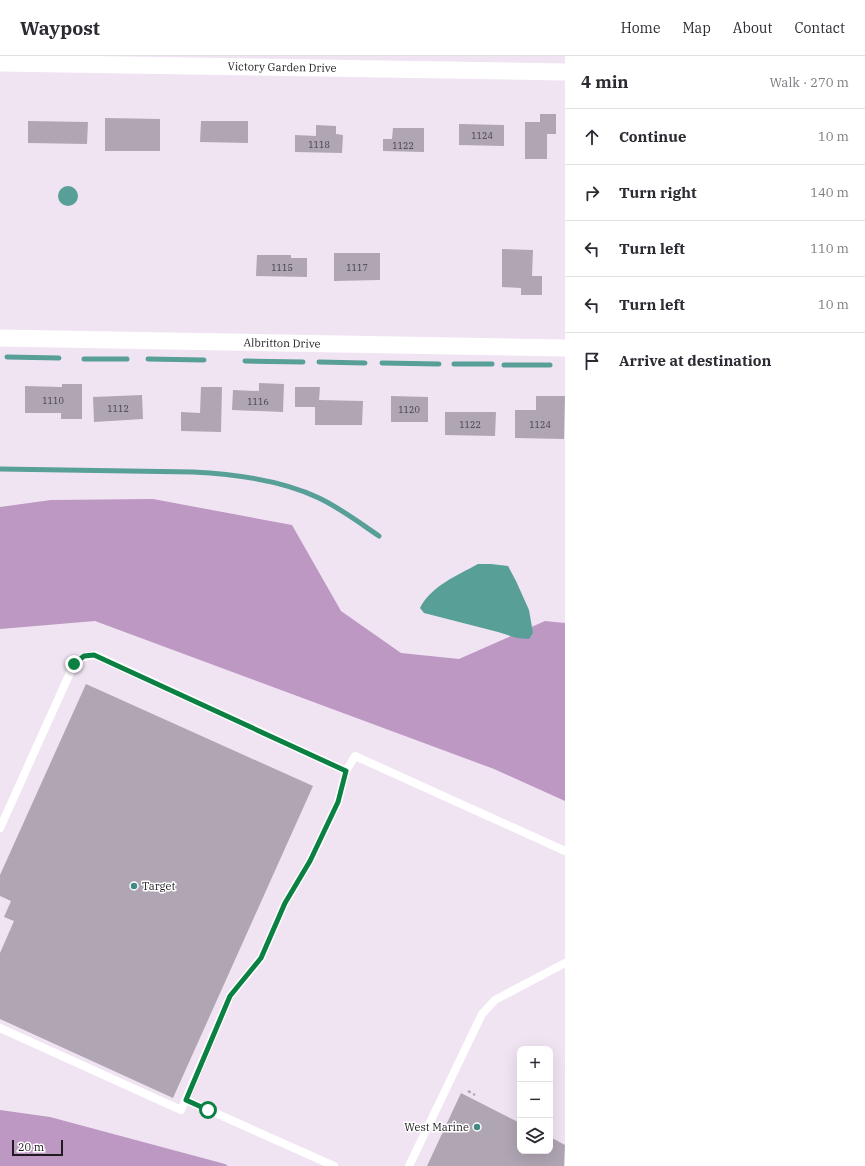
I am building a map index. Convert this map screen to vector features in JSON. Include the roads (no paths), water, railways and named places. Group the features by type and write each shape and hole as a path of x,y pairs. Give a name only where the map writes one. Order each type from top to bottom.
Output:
{"street":[{"name":"Victory Garden Drive","path":"0,63 565,72"},
{"name":"Albritton Drive","path":"0,338 565,348"}],"lane":[{"path":"0,828 74,664 84,656 94,655 346,771"},
{"path":"0,1028 181,1110 230,996 261,958 285,903 310,861 338,802 346,771 355,756 565,850"},
{"path":"409,1166 482,1014 495,1000 565,963"},
{"path":"186,1100 334,1166"}],"waterway":[{"path":"7,357 59,358"},
{"path":"84,359 127,359"},
{"path":"148,359 204,360"},
{"path":"245,361 303,362"},
{"path":"319,362 365,363"},
{"path":"382,363 439,364"},
{"path":"454,364 492,364"},
{"path":"504,365 550,365"},
{"path":"0,469 193,472 225,474 258,479 274,482 319,498 342,511 379,536"}],"place":[{"name":"Target","path":"134,886"},
{"name":"West Marine","path":"477,1127"}]}
